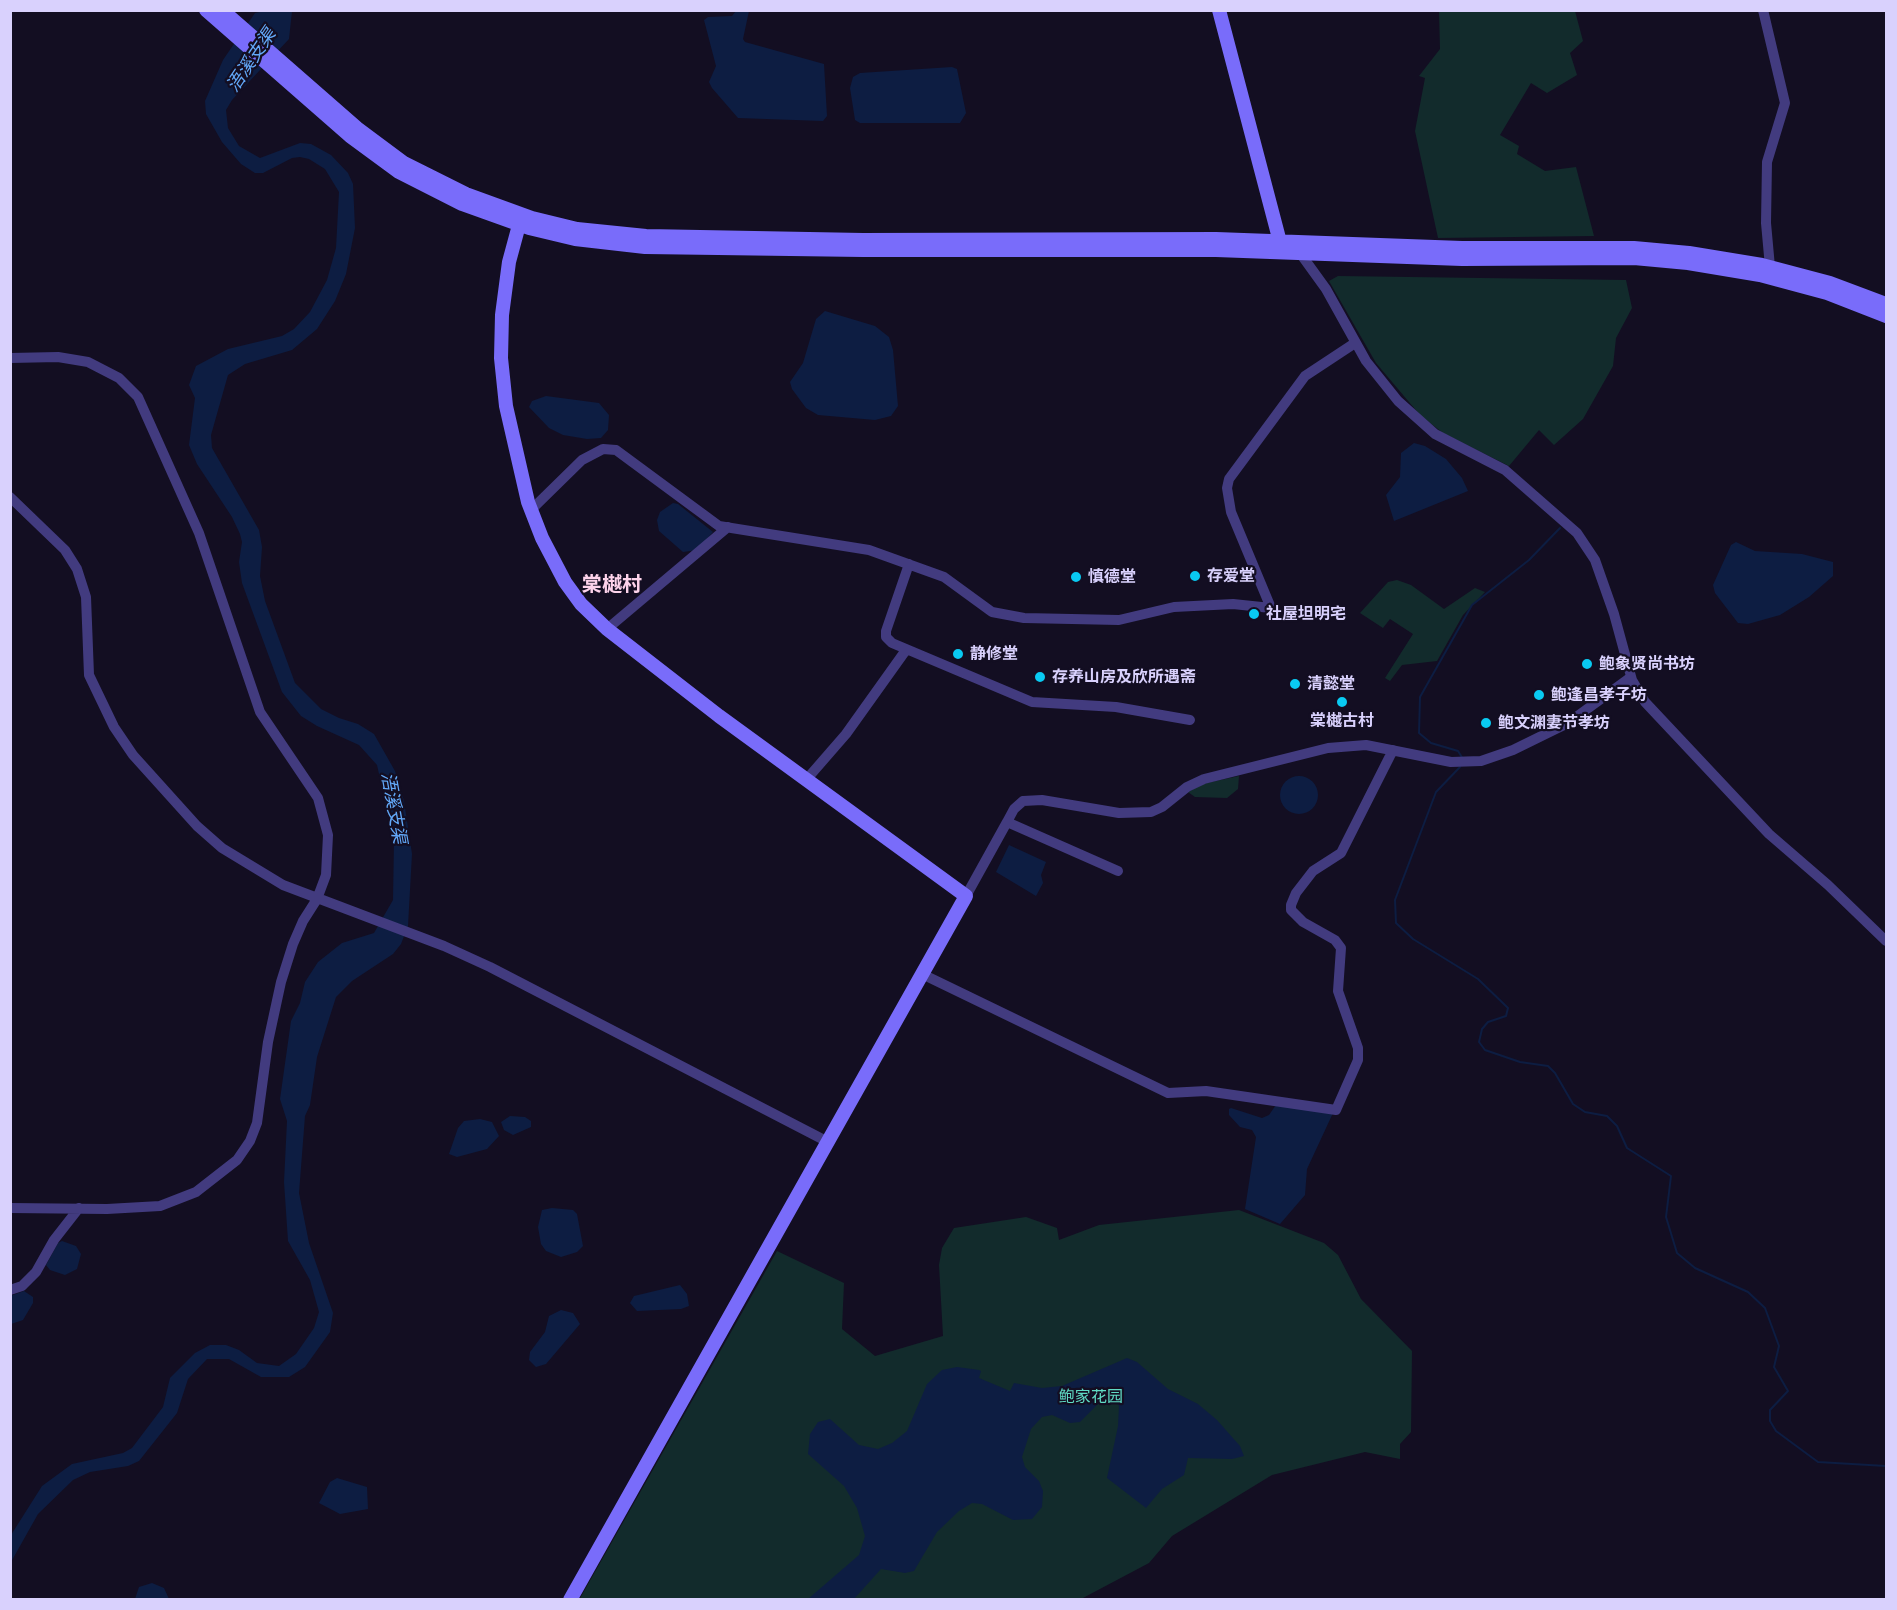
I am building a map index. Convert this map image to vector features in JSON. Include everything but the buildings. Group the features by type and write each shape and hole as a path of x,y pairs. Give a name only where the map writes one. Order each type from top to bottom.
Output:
{"main road":[{"path":"206,10 232,26 372,141 424,174 510,210 577,229 646,236 863,240 1060,238 1462,248 1634,248 1689,253 1770,267 1830,283 1887,304"},
{"path":"222,10 232,26"},
{"path":"1219,10 1280,242"},
{"path":"284,71 350,136 399,172 451,199 519,225 575,239 645,247 863,250 1108,249 1462,259 1605,257 1661,260 1782,280 1838,297 1887,316"},
{"path":"519,225 504,298 501,358 510,425 531,510 565,582 581,604 607,629 806,780 966,896 570,1599"}],"street":[{"path":"1763,10 1785,97 1784,109 1767,162 1766,223 1770,267"},
{"path":"1300,253 1326,289 1355,343 1388,389 1426,427 1455,446 1505,470 1577,533 1595,560 1614,614 1631,677 1645,702 1768,834 1828,885 1887,941"},
{"path":"531,510 576,465 603,449 619,451 704,517 728,527 869,550 944,577 992,612 1024,618 1119,620 1174,607 1233,603 1271,608 1231,512 1227,488 1229,479 1305,376 1355,343"},
{"path":"10,358 58,357 88,363 119,378 138,397 199,533 260,712 313,789 322,808 327,827 326,874 317,899 303,921 286,962 268,1042 257,1123 244,1151 222,1174 196,1192 160,1206 10,1208"},
{"path":"10,497 65,550 77,569 86,597 88,666 92,684 114,727 133,755 198,826 222,848 267,877 317,899 423,938 489,967 828,1142"},
{"path":"607,629 728,527"},
{"path":"909,564 886,631 888,639 906,650 1032,702 1116,707 1190,720"},
{"path":"806,780 846,734 906,650"},
{"path":"966,896 1014,809 1023,801 1042,800 1138,814 1162,807 1187,787 1204,779 1328,747 1360,745 1451,762 1490,759 1568,723 1631,677"},
{"path":"922,974 1168,1093 1206,1091 1336,1110 1358,1060 1358,1048 1338,992 1341,948 1335,940 1303,922 1291,910 1291,905 1313,871 1341,853 1393,750"},
{"path":"1007,822 1118,871"},
{"path":"10,1290 22,1286 36,1272 54,1240 79,1208"}],"green space":[{"path":"1439,11 1575,11 1583,41 1570,53 1577,75 1547,93 1531,83 1500,135 1519,146 1517,154 1545,171 1576,167 1594,236 1438,238 1415,131 1425,78 1419,76 1440,49"},
{"path":"1338,276 1626,280 1632,308 1616,338 1613,366 1583,419 1554,445 1539,430 1509,466 1443,433 1420,415 1376,363 1329,281"},
{"path":"1397,580 1411,585 1444,609 1475,588 1485,592 1463,615 1437,661 1402,665 1390,681 1385,678 1413,634 1390,619 1383,628 1360,613 1388,582"},
{"path":"1239,776 1238,789 1227,798 1195,797 1188,792 1202,784"},
{"name":"鲍家花园","path":"1239,1210 1324,1243 1338,1255 1361,1299 1412,1351 1411,1432 1400,1444 1400,1459 1365,1452 1272,1475 1172,1536 1149,1563 1081,1599 579,1600 777,1251 844,1283 842,1329 875,1356 943,1336 939,1265 942,1248 954,1228 1026,1217 1057,1228 1059,1240 1099,1225"}],"water":[{"name":"浯溪支渠","path":"292,11 289,39 232,100 226,110 228,128 239,146 260,158 300,143 311,144 331,155 348,173 353,184 355,228 346,274 335,301 317,329 292,350 245,364 228,375 211,435 212,448 259,530 262,547 260,576 265,601 295,683 321,709 358,724 374,734 395,771 404,801 412,854 408,926 401,944 393,954 352,981 336,997 317,1057 310,1105 305,1116 299,1193 309,1243 333,1313 330,1332 305,1367 289,1377 261,1377 229,1359 207,1359 188,1379 177,1413 139,1461 128,1466 90,1472 73,1480 38,1514 11,1562 11,1535 42,1486 72,1464 123,1453 132,1448 163,1407 170,1378 195,1353 210,1345 226,1345 239,1350 257,1363 279,1366 296,1354 314,1328 319,1312 310,1280 288,1241 284,1182 287,1121 280,1099 291,1021 300,1003 305,982 318,962 342,943 374,933 393,900 394,841 377,765 359,745 301,716 282,692 242,583 239,562 242,542 240,534 232,517 197,464 189,445 195,398 189,385 196,366 228,349 282,336 294,329 310,312 327,280 336,248 339,192 325,169 309,159 300,157 292,158 263,173 255,173 241,164 222,142 206,114 205,101 223,60 255,13"},
{"path":"736,11 749,11 743,39 745,42 824,64 827,116 823,121 738,118 712,88 709,82 716,66 704,20 708,17 732,16"},
{"path":"952,67 957,69 966,113 960,123 860,123 855,120 850,88 853,77 860,73"},
{"path":"825,311 875,326 889,337 893,350 898,406 891,416 875,420 818,415 806,408 792,389 790,382 803,363 816,319"},
{"path":"546,396 599,403 609,415 608,430 601,438 587,439 563,435 549,428 529,407 532,401"},
{"path":"1414,443 1425,446 1446,459 1462,478 1468,491 1394,521 1386,495 1400,477 1401,453"},
{"path":"673,503 678,504 713,532 697,550 683,552 659,531 657,520 660,512"},
{"path":"1736,542 1755,551 1802,554 1833,562 1833,576 1809,597 1780,615 1748,624 1738,623 1715,593 1713,585 1731,545"},
{"path":"1299,776 1313,781 1318,795 1313,809 1299,814 1285,809 1280,795 1285,781"},
{"path":"1009,845 1046,862 1041,875 1043,883 1036,896 996,872"},
{"path":"1278,1102 1333,1113 1307,1169 1305,1195 1280,1224 1245,1209 1256,1137 1252,1130 1240,1127 1229,1115 1231,1108 1262,1118 1269,1115"},
{"path":"510,1116 525,1117 531,1121 531,1127 513,1135 504,1130 501,1122"},
{"path":"480,1119 492,1122 499,1136 487,1149 457,1157 449,1154 458,1128 464,1121"},
{"path":"552,1208 573,1210 577,1214 583,1246 577,1252 561,1257 546,1251 541,1244 538,1227 542,1210"},
{"path":"62,1241 76,1246 81,1254 77,1269 65,1275 50,1270 46,1265 58,1243"},
{"path":"680,1285 687,1294 689,1306 681,1309 637,1311 630,1303 634,1296"},
{"path":"24,1291 33,1297 33,1303 23,1320 11,1324 10,1296"},
{"path":"561,1310 573,1313 580,1324 546,1364 536,1367 529,1360 530,1352 545,1332 549,1316"},
{"path":"1127,1358 1137,1362 1168,1389 1198,1404 1217,1420 1240,1446 1244,1456 1232,1459 1188,1458 1184,1475 1162,1489 1146,1508 1107,1478 1118,1426 1119,1406 1116,1402 1107,1400 1098,1404 1080,1422 1070,1423 1052,1415 1042,1417 1031,1429 1022,1457 1025,1467 1039,1481 1043,1491 1042,1507 1032,1519 1013,1520 982,1504 972,1503 959,1511 937,1532 914,1571 905,1573 881,1569 854,1599 808,1599 859,1555 865,1536 857,1508 844,1486 808,1454 810,1434 818,1422 830,1419 859,1445 878,1449 892,1443 907,1431 927,1384 942,1370 957,1367 979,1370 981,1371 979,1378 1010,1391 1014,1383 1042,1388 1062,1386"},
{"path":"337,1478 367,1487 368,1509 340,1514 319,1503 330,1482"},
{"path":"152,1583 164,1588 169,1599 135,1599 139,1587"}],"waterway":[{"path":"1463,759 1458,751 1431,743 1419,733 1420,697 1472,605 1529,560 1560,528"},
{"path":"1460,767 1436,792 1395,900 1396,923 1413,939 1478,979 1508,1008 1506,1016 1488,1022 1482,1029 1479,1042 1485,1050 1520,1062 1548,1066 1555,1073 1573,1104 1585,1112 1607,1116 1617,1126 1627,1148 1671,1176 1666,1217 1677,1253 1695,1268 1748,1292 1765,1308 1779,1346 1774,1367 1788,1391 1770,1410 1770,1421 1776,1431 1818,1462 1886,1466"}],"place":[{"name":"存爱堂","path":"1195,576"},
{"name":"慎德堂","path":"1076,577"},
{"name":"社屋坦明宅","path":"1254,614"},
{"name":"静修堂","path":"958,654"},
{"name":"鲍象贤尚书坊","path":"1587,664"},
{"name":"存养山房及欣所遇斋","path":"1040,677"},
{"name":"清懿堂","path":"1295,684"},
{"name":"鲍逢昌孝子坊","path":"1539,695"},
{"name":"棠樾古村","path":"1342,702"},
{"name":"鲍文渊妻节孝坊","path":"1486,723"}],"district":[{"name":"棠樾村","path":"612,584"}]}
